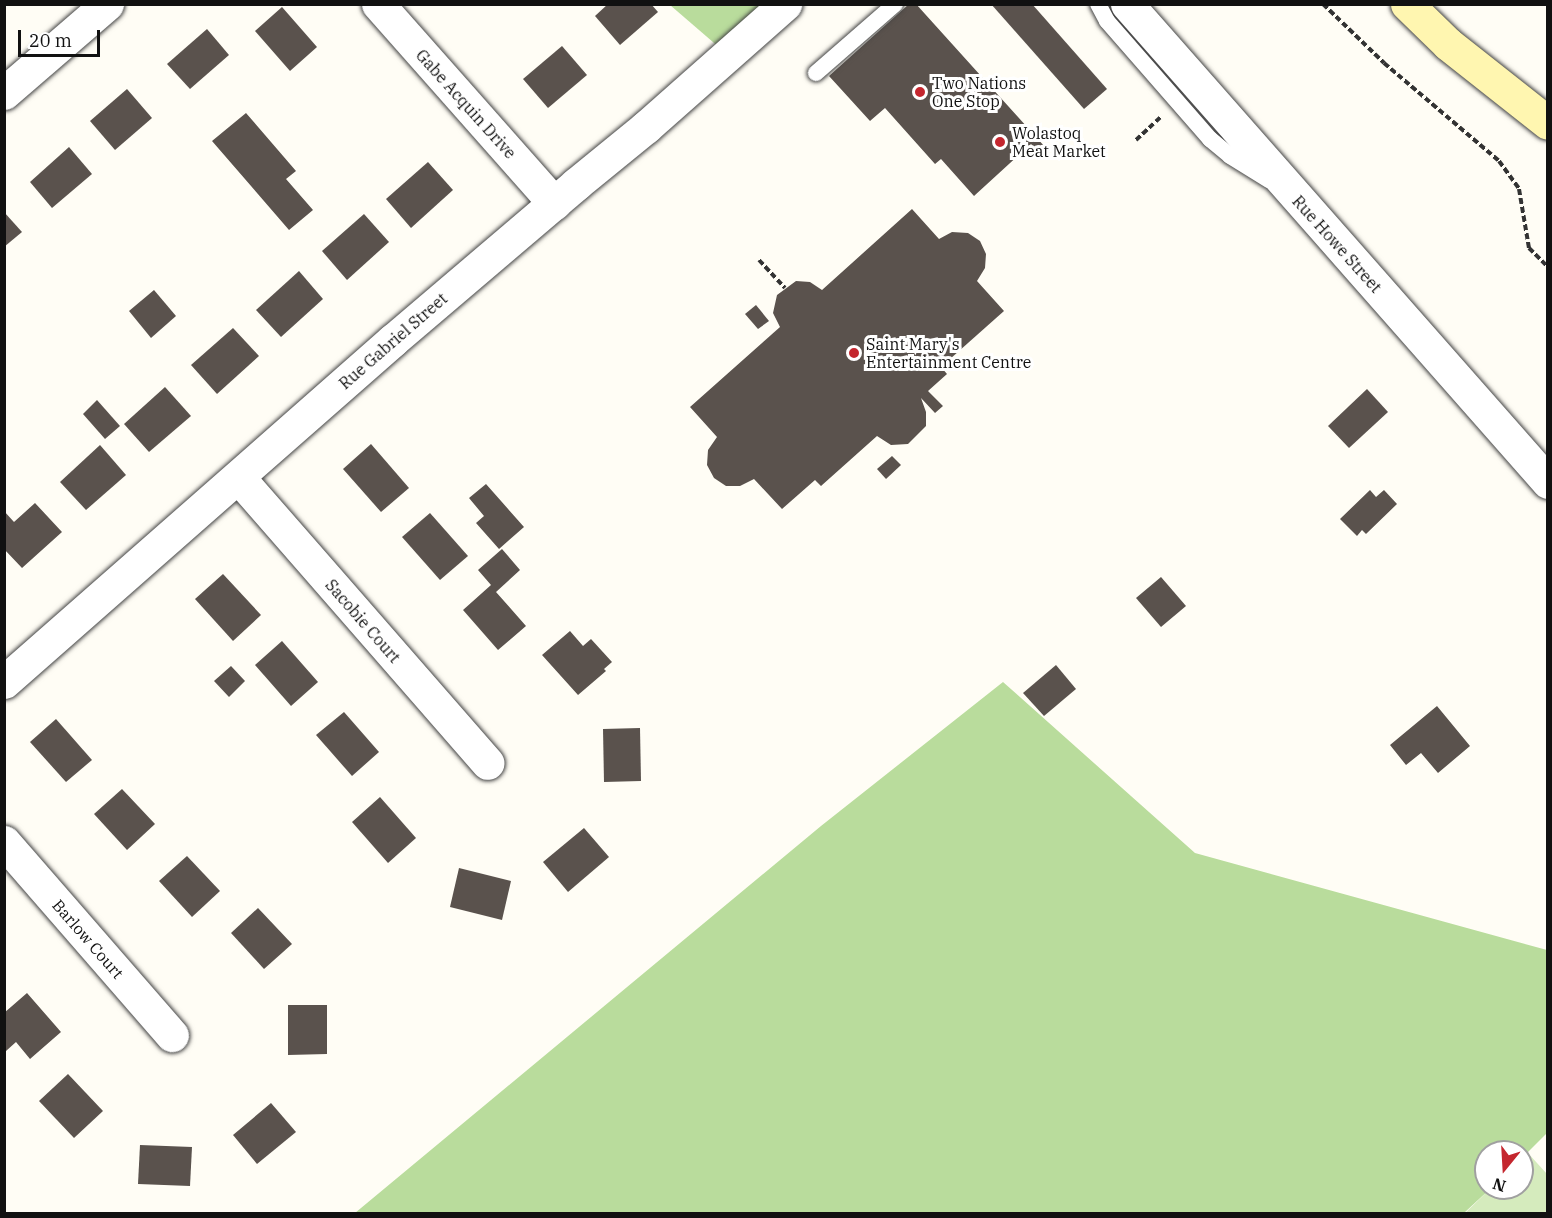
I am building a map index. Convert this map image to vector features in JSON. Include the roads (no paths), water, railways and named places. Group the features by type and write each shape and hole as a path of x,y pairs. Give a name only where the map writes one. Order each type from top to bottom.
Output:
{"main road":[{"path":"1407,4 1448,44 1548,123"}],"street":[{"path":"4,93 106,4"},
{"name":"Gabe Acquin Drive","path":"378,4 554,203"},
{"name":"Rue Gabriel Street","path":"4,682 239,478 393,340 646,127 784,4"},
{"name":"Rue Howe Street","path":"1127,4 1290,192 1548,482"},
{"name":"Sacobie Court","path":"239,478 488,763"},
{"name":"Barlow Court","path":"4,842 172,1035"}],"lane":[{"path":"816,73 895,4"},
{"path":"1098,4 1107,21 1210,139 1247,168 1290,192"}],"place":[{"name":"Two Nations One Stop","path":"920,92"},
{"name":"Wolastoq Meat Market","path":"1000,142"},
{"name":"Saint Mary's Entertainment Centre","path":"854,353"}]}
